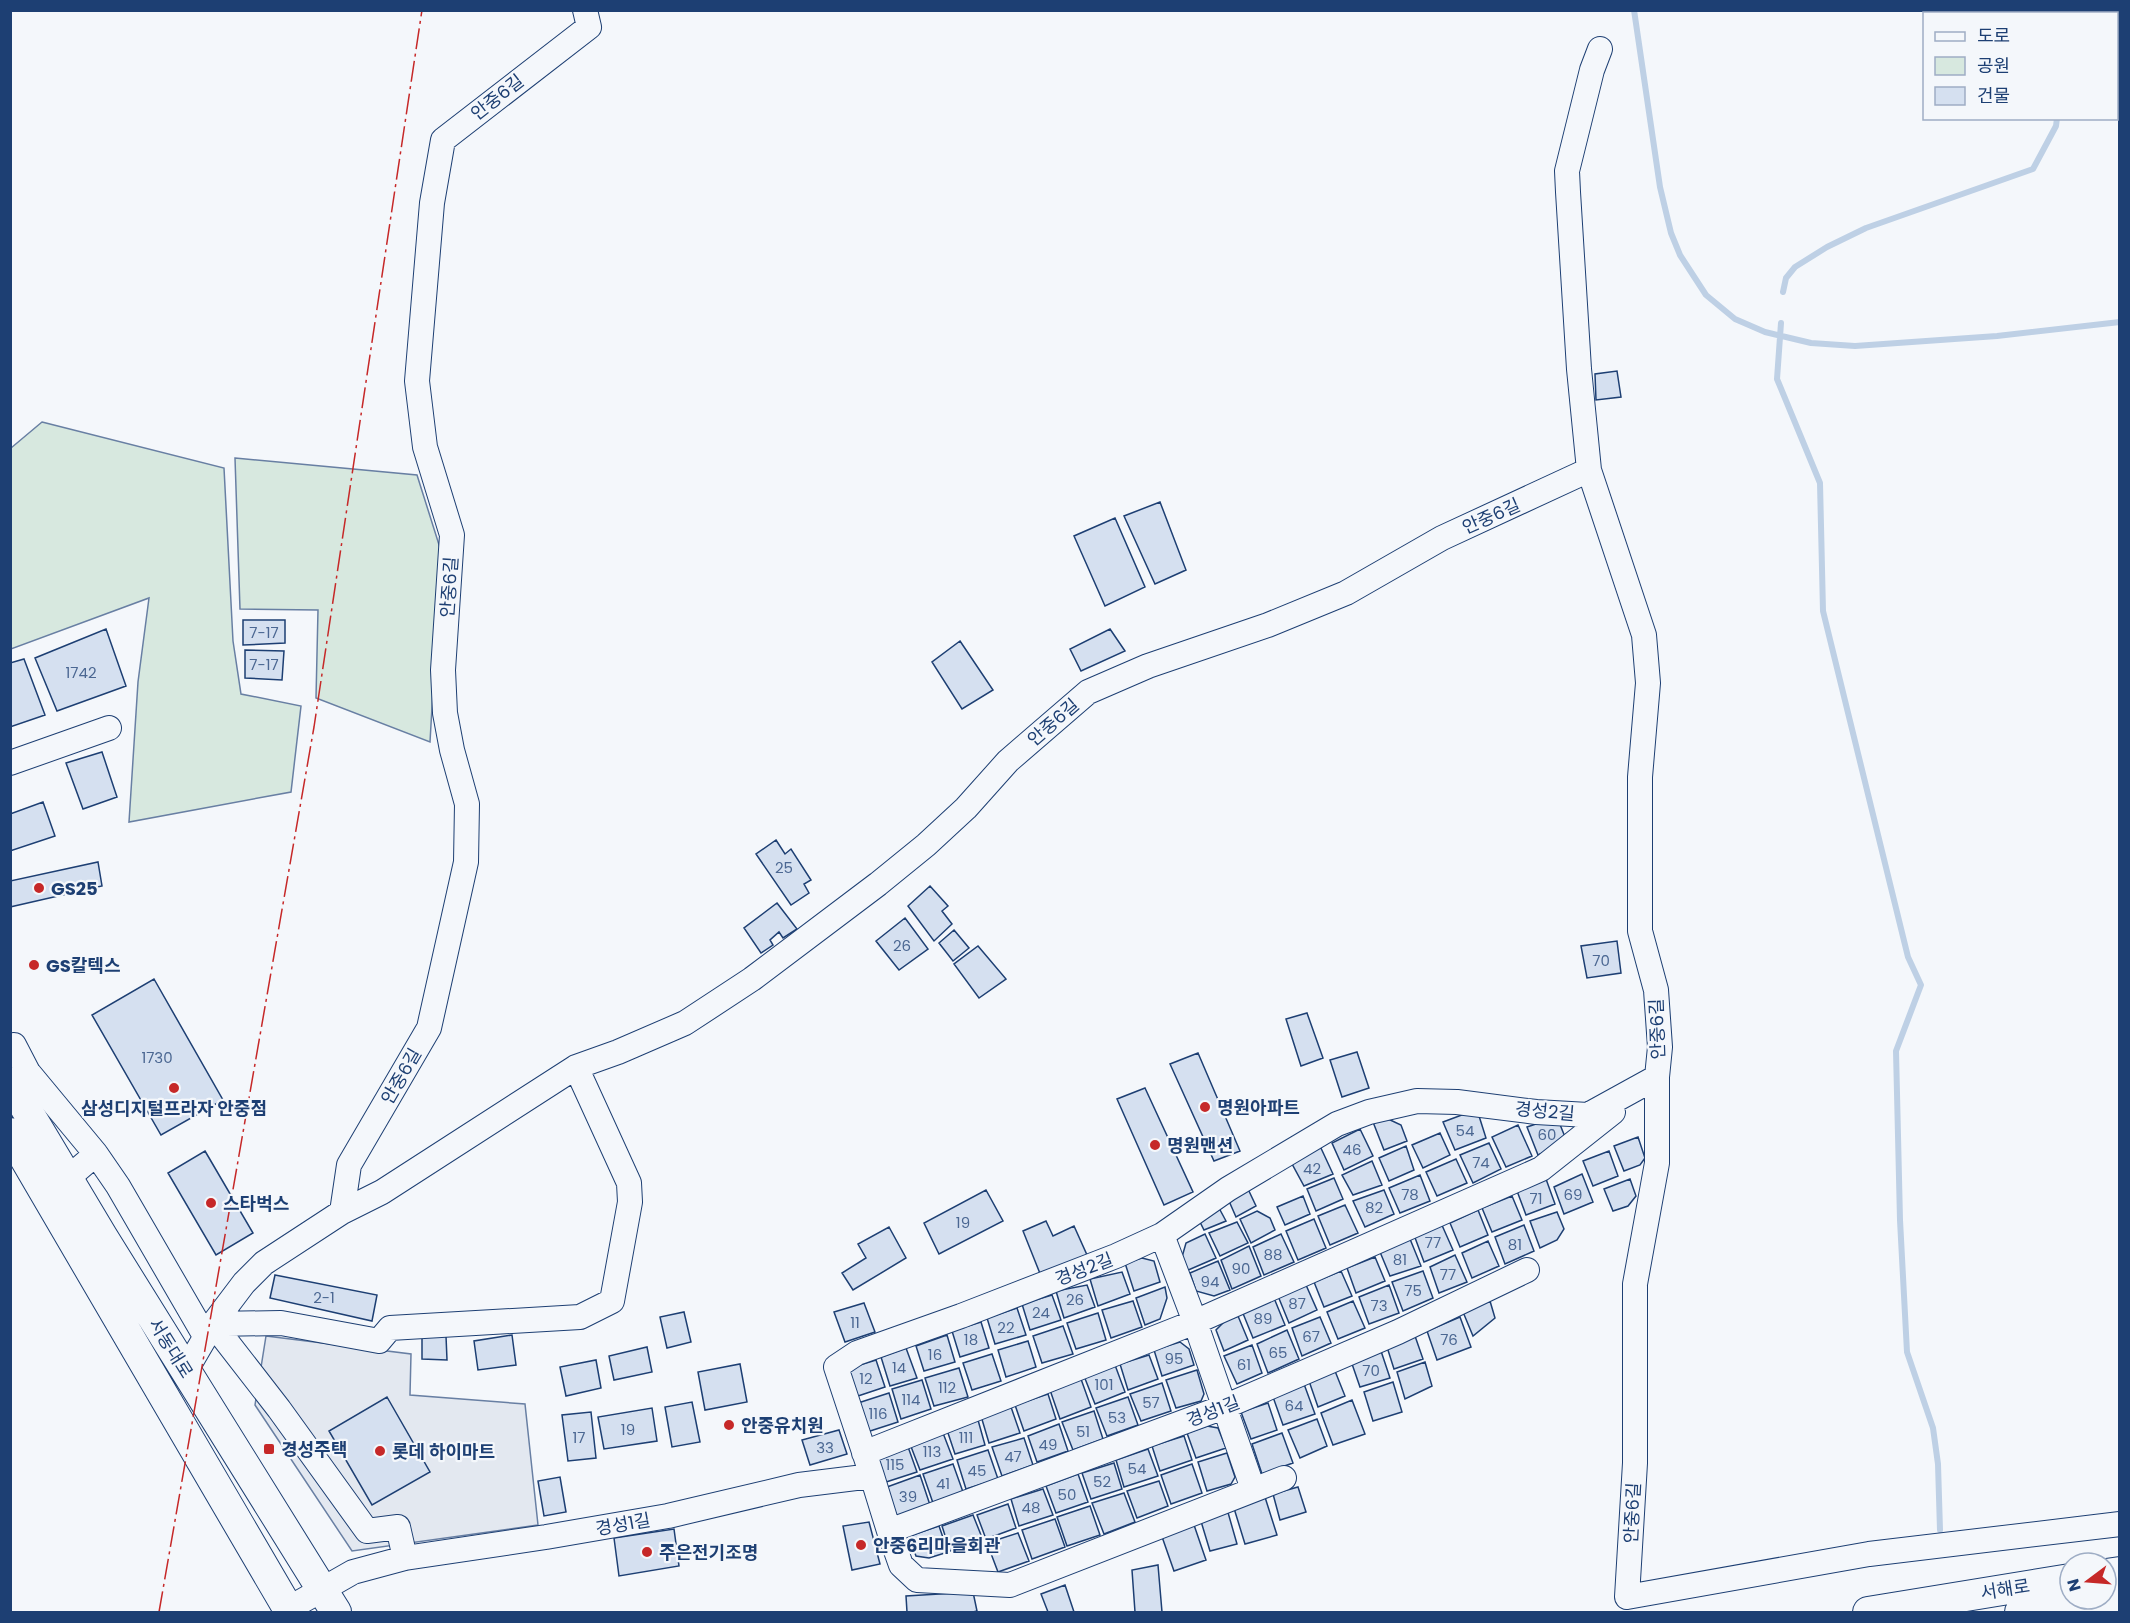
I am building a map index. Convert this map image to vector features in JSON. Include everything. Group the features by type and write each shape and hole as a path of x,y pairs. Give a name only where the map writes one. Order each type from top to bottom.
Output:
{"main road":[{"name":"서동대로","path":"16,1079 69,1178 185,1372 328,1601"},
{"name":"서동대로","path":"10,1133 289,1611"},
{"name":"서해로","path":"1868,1612 2058,1581"},
{"name":"서해로","path":"2020,1612 2120,1597"}],"street":[{"name":"안중6길","path":"342,1212 350,1165 429,1028 466,862 467,804 452,750 445,713 443,670 452,535 425,447 417,381 432,203 443,140 589,27 585,10"},
{"name":"안중6길","path":"1600,49 1592,70 1567,171 1579,369 1589,470 1644,634 1648,682 1640,777 1640,931 1656,990 1660,1047 1657,1077 1657,1163 1635,1284 1635,1462 1627,1597 1869,1554 2120,1524"},
{"name":"안중6길","path":"185,1372 209,1330 244,1283 264,1263 342,1212 382,1192 576,1067 618,1052 685,1023 761,972 927,844 966,808 1008,761 1088,692 1148,666 1268,625 1346,593 1442,538 1589,470"},
{"path":"10,764 109,728"},
{"path":"12,1043 16,1079 96,1154 209,1330 279,1409 367,1532 398,1527 405,1558"},
{"path":"209,1330 281,1323 379,1341 390,1328 580,1317 612,1301 630,1202 629,1183 576,1067"},
{"name":"경성2길","path":"872,1476 836,1367 857,1353 961,1316 1116,1256 1162,1235 1228,1189 1337,1124 1369,1112 1417,1101 1457,1102 1536,1112 1588,1115 1657,1077"},
{"name":"경성2길","path":"864,1453 1195,1322 1541,1169 1657,1077"},
{"path":"69,1178 96,1154"},
{"path":"1162,1235 1253,1489"},
{"name":"경성1길","path":"890,1531 1224,1407 1398,1332 1527,1270"},
{"path":"872,1476 901,1565 916,1580 1010,1585 1284,1478"},
{"name":"경성1길","path":"289,1611 328,1601 352,1572 405,1558 546,1538 668,1516 799,1485 872,1476"}],"green space":[{"path":"42,422 224,468 233,641 241,694 301,706 291,792 129,822 138,682 149,598 11,649 11,448"},
{"path":"235,458 417,475 441,551 430,742 316,698 318,610 240,609"}],"shaded area":[{"path":"266,1336 411,1354 410,1395 525,1404 538,1525 352,1551 255,1405"}],"building":[{"path":"1617,371 1621,397 1596,400 1595,374"},
{"path":"1160,502 1186,570 1155,584 1124,516"},
{"path":"1115,518 1145,587 1105,606 1074,536"},
{"path":"243,620 285,620 285,643 243,645"},
{"path":"106,629 126,686 57,711 35,658"},
{"path":"1110,629 1125,651 1081,671 1070,649"},
{"path":"960,641 993,690 962,709 932,662"},
{"path":"245,650 284,651 282,680 245,678"},
{"path":"24,659 45,715 10,727 10,663"},
{"path":"102,752 117,797 83,809 66,763"},
{"path":"43,802 55,836 10,851 10,814"},
{"path":"776,840 785,854 791,849 811,880 804,884 809,893 791,905 756,854"},
{"path":"98,862 102,886 10,907 10,881"},
{"path":"930,886 948,906 942,911 952,924 934,941 908,906"},
{"path":"777,903 797,929 783,938 779,932 770,940 773,945 761,953 744,928"},
{"path":"905,918 928,949 899,970 876,941"},
{"path":"954,930 969,948 953,961 939,943"},
{"path":"1617,941 1621,973 1587,978 1581,946"},
{"path":"978,946 1006,979 979,998 954,964"},
{"path":"154,979 223,1100 161,1135 92,1015"},
{"path":"1307,1013 1323,1058 1301,1066 1286,1019"},
{"path":"1357,1052 1369,1088 1342,1097 1330,1060"},
{"name":"명원아파트","path":"1198,1053 1240,1151 1214,1161 1170,1064"},
{"name":"명원맨션","path":"1145,1088 1193,1192 1164,1205 1117,1099"},
{"path":"1467,1113 1479,1116 1486,1138 1455,1150 1443,1122"},
{"path":"1386,1118 1401,1125 1407,1141 1384,1150 1373,1122"},
{"path":"1548,1120 1559,1122 1567,1142 1538,1155 1527,1127"},
{"path":"1518,1125 1532,1156 1506,1167 1492,1137"},
{"path":"1360,1129 1373,1156 1344,1170 1332,1143"},
{"path":"1440,1133 1450,1155 1423,1168 1412,1145"},
{"path":"1638,1137 1645,1158 1640,1165 1624,1171 1614,1146"},
{"path":"1489,1143 1501,1169 1473,1183 1460,1155"},
{"path":"1320,1146 1333,1174 1304,1186 1291,1162"},
{"path":"1406,1146 1414,1170 1389,1181 1379,1158"},
{"name":"스타벅스","path":"205,1151 253,1233 216,1255 168,1173"},
{"path":"1609,1151 1618,1176 1593,1186 1583,1161"},
{"path":"1456,1159 1467,1183 1437,1196 1426,1172"},
{"path":"1372,1161 1382,1185 1353,1195 1342,1175"},
{"path":"1582,1174 1593,1202 1564,1214 1554,1187"},
{"path":"1420,1175 1430,1201 1400,1213 1389,1188"},
{"path":"1334,1178 1343,1199 1316,1211 1307,1189"},
{"path":"1546,1179 1555,1204 1526,1215 1517,1191"},
{"path":"1630,1179 1636,1196 1628,1206 1613,1211 1604,1189"},
{"path":"1248,1189 1256,1206 1236,1217 1229,1201"},
{"path":"986,1190 1003,1221 939,1254 924,1223"},
{"path":"1384,1190 1394,1214 1365,1227 1353,1201"},
{"path":"1303,1196 1310,1214 1285,1225 1277,1207"},
{"path":"1512,1196 1522,1220 1492,1232 1482,1208"},
{"path":"1345,1205 1358,1233 1330,1245 1318,1216"},
{"path":"1219,1208 1226,1221 1204,1230 1199,1220"},
{"path":"1478,1210 1488,1235 1460,1247 1450,1223"},
{"path":"1257,1211 1270,1218 1275,1230 1251,1243 1240,1219"},
{"path":"1557,1212 1564,1229 1557,1240 1540,1248 1530,1221"},
{"path":"1314,1219 1326,1248 1298,1260 1286,1231"},
{"path":"1046,1221 1053,1236 1074,1226 1087,1255 1041,1276 1023,1231"},
{"path":"1237,1222 1248,1243 1220,1256 1209,1233"},
{"path":"1441,1223 1453,1250 1424,1262 1414,1235"},
{"path":"1524,1225 1534,1251 1505,1264 1495,1237"},
{"path":"889,1227 906,1258 853,1290 842,1273 866,1258 858,1244"},
{"path":"1205,1234 1216,1258 1186,1271 1182,1257 1186,1243"},
{"path":"1281,1234 1294,1262 1264,1275 1253,1247"},
{"path":"1410,1239 1421,1266 1390,1276 1380,1252"},
{"path":"1488,1241 1499,1266 1472,1278 1462,1253"},
{"path":"1249,1246 1261,1276 1232,1289 1221,1260"},
{"path":"1455,1255 1467,1282 1439,1293 1430,1267"},
{"path":"1375,1257 1385,1281 1356,1293 1347,1268"},
{"path":"1142,1258 1154,1261 1160,1282 1134,1291 1125,1263"},
{"path":"1218,1261 1230,1290 1214,1296 1196,1291 1190,1273"},
{"path":"1341,1271 1352,1296 1324,1307 1314,1282"},
{"path":"1423,1271 1433,1298 1403,1311 1392,1282"},
{"path":"1122,1272 1130,1294 1098,1306 1090,1279"},
{"path":"275,1275 377,1295 372,1321 270,1298"},
{"path":"1087,1285 1095,1307 1064,1318 1056,1291"},
{"path":"1306,1285 1317,1310 1289,1323 1278,1296"},
{"path":"1389,1285 1399,1313 1369,1324 1359,1297"},
{"path":"1165,1287 1167,1298 1160,1319 1145,1325 1136,1298"},
{"path":"1052,1295 1061,1320 1030,1330 1022,1304"},
{"path":"1274,1298 1285,1325 1253,1338 1242,1311"},
{"path":"1133,1301 1142,1327 1111,1338 1102,1310"},
{"path":"1353,1301 1365,1328 1338,1339 1327,1312"},
{"path":"1490,1301 1495,1318 1473,1336 1463,1312"},
{"path":"864,1303 875,1332 845,1342 834,1312"},
{"path":"1017,1308 1026,1335 995,1344 987,1318"},
{"path":"684,1312 691,1342 667,1348 660,1317"},
{"path":"1098,1313 1106,1340 1076,1349 1067,1323"},
{"path":"1238,1316 1248,1340 1224,1351 1216,1330 1225,1321"},
{"path":"1320,1317 1331,1343 1302,1356 1292,1328"},
{"path":"1460,1317 1471,1347 1437,1360 1427,1331"},
{"path":"981,1322 989,1348 960,1357 952,1331"},
{"path":"1063,1326 1073,1354 1042,1363 1033,1336"},
{"path":"1287,1330 1299,1359 1268,1373 1257,1344"},
{"path":"422,1335 446,1336 447,1360 422,1359"},
{"path":"512,1335 516,1365 478,1370 474,1341"},
{"path":"947,1335 955,1362 924,1371 916,1346"},
{"path":"1415,1336 1423,1359 1394,1369 1387,1347"},
{"path":"1028,1341 1036,1367 1006,1377 998,1350"},
{"path":"1180,1342 1189,1349 1194,1365 1162,1376 1154,1350"},
{"path":"1252,1345 1262,1373 1237,1384 1224,1356"},
{"path":"647,1347 652,1372 614,1380 609,1356"},
{"path":"906,1348 917,1378 890,1386 881,1357"},
{"path":"1381,1351 1390,1378 1360,1387 1351,1361"},
{"path":"992,1354 1001,1381 972,1390 963,1363"},
{"path":"1149,1355 1158,1379 1128,1390 1120,1364"},
{"path":"596,1360 601,1388 566,1396 560,1367"},
{"path":"876,1360 885,1387 855,1397 847,1369"},
{"path":"1425,1362 1432,1386 1405,1399 1397,1372"},
{"name":"안중유치원","path":"740,1364 747,1402 705,1410 698,1372"},
{"path":"1115,1365 1125,1392 1095,1404 1084,1376"},
{"path":"959,1368 968,1397 934,1406 925,1378"},
{"path":"1197,1370 1204,1394 1201,1401 1176,1408 1166,1380"},
{"path":"1335,1371 1345,1396 1318,1407 1309,1381"},
{"path":"1081,1379 1091,1407 1060,1419 1050,1390"},
{"path":"922,1380 931,1409 901,1419 892,1389"},
{"path":"1393,1382 1402,1412 1373,1421 1364,1392"},
{"path":"1162,1383 1171,1411 1141,1421 1130,1394"},
{"path":"1304,1384 1315,1414 1283,1425 1273,1397"},
{"path":"889,1393 898,1422 867,1432 858,1403"},
{"path":"1048,1394 1056,1419 1024,1431 1015,1405"},
{"name":"롯데 하이마트","path":"387,1397 430,1472 372,1505 329,1431"},
{"path":"1128,1397 1138,1425 1107,1436 1096,1408"},
{"path":"1352,1400 1365,1434 1333,1445 1321,1413"},
{"path":"692,1402 700,1442 672,1447 665,1407"},
{"path":"1268,1403 1277,1430 1251,1439 1241,1412"},
{"path":"1011,1407 1020,1433 989,1443 981,1416"},
{"path":"652,1408 657,1441 604,1449 598,1417"},
{"path":"1094,1411 1103,1439 1073,1450 1062,1422"},
{"path":"591,1412 596,1458 568,1461 562,1415"},
{"path":"1317,1419 1327,1446 1300,1458 1288,1430"},
{"path":"978,1420 985,1445 955,1454 947,1430"},
{"path":"1059,1424 1068,1451 1037,1462 1028,1436"},
{"path":"1207,1426 1218,1428 1226,1448 1196,1458 1187,1433"},
{"path":"839,1430 847,1454 810,1465 802,1440"},
{"path":"943,1433 953,1459 920,1470 910,1444"},
{"path":"1282,1433 1293,1463 1262,1474 1252,1444"},
{"path":"1184,1436 1192,1460 1160,1471 1152,1446"},
{"path":"1024,1438 1033,1465 1002,1476 992,1447"},
{"path":"907,1444 917,1472 883,1483 873,1457"},
{"path":"1148,1449 1158,1476 1124,1487 1116,1460"},
{"path":"988,1450 998,1479 966,1489 957,1460"},
{"path":"1227,1453 1235,1477 1231,1484 1207,1491 1198,1462"},
{"path":"1114,1463 1122,1489 1091,1499 1082,1473"},
{"path":"953,1464 963,1492 933,1503 923,1474"},
{"path":"1192,1464 1202,1493 1171,1504 1161,1475"},
{"path":"1078,1474 1088,1502 1056,1513 1046,1486"},
{"path":"920,1475 930,1505 896,1516 887,1487"},
{"path":"560,1477 566,1512 544,1516 538,1481"},
{"path":"1159,1481 1168,1506 1137,1518 1127,1491"},
{"path":"1298,1487 1306,1512 1280,1520 1273,1494"},
{"path":"1043,1489 1053,1515 1019,1526 1011,1499"},
{"path":"1124,1493 1135,1522 1104,1534 1092,1503"},
{"path":"1264,1494 1277,1535 1245,1544 1233,1505"},
{"path":"1008,1504 1016,1528 986,1539 977,1515"},
{"path":"1090,1506 1100,1535 1067,1546 1057,1517"},
{"path":"1227,1509 1237,1544 1210,1551 1200,1518"},
{"path":"973,1515 983,1540 950,1551 942,1526"},
{"path":"1055,1519 1065,1547 1032,1559 1022,1530"},
{"name":"안중6리마을회관","path":"869,1522 880,1564 852,1570 843,1526"},
{"path":"1193,1522 1206,1560 1174,1571 1160,1531"},
{"path":"939,1526 948,1552 929,1558 916,1556 909,1536"},
{"name":"주은전기조명","path":"674,1529 679,1566 619,1576 614,1538"},
{"path":"1018,1533 1029,1561 998,1572 987,1543"},
{"path":"1158,1565 1162,1612 1135,1612 1132,1570"},
{"path":"1065,1585 1074,1612 1048,1612 1041,1594"},
{"path":"973,1592 977,1611 907,1612 906,1596"}],"waterway":[{"path":"1634,10 1660,187 1671,233 1680,255 1706,295 1735,319 1765,332 1811,343 1855,346 1997,336 2120,322"},
{"path":"1783,292 1786,278 1795,267 1827,247 1866,228 2033,169 2056,126 2057,120"},
{"path":"1781,323 1777,379 1820,483 1823,611 1908,957 1921,985 1896,1051 1900,1220 1907,1352 1933,1428 1938,1464 1940,1530"}],"power":[{"path":"159,1612 314,727 422,10"}],"place":[{"name":"GS25","path":"39,888"},
{"name":"GS칼텍스","path":"34,965"},
{"name":"삼성디지털프라자 안중점","path":"174,1088"},
{"name":"명원아파트","path":"1205,1107"},
{"name":"명원맨션","path":"1155,1145"},
{"name":"스타벅스","path":"211,1203"},
{"name":"안중유치원","path":"729,1425"},
{"name":"경성주택","path":"269,1449"},
{"name":"롯데 하이마트","path":"380,1451"},
{"name":"안중6리마을회관","path":"861,1545"},
{"name":"주은전기조명","path":"647,1552"}]}
